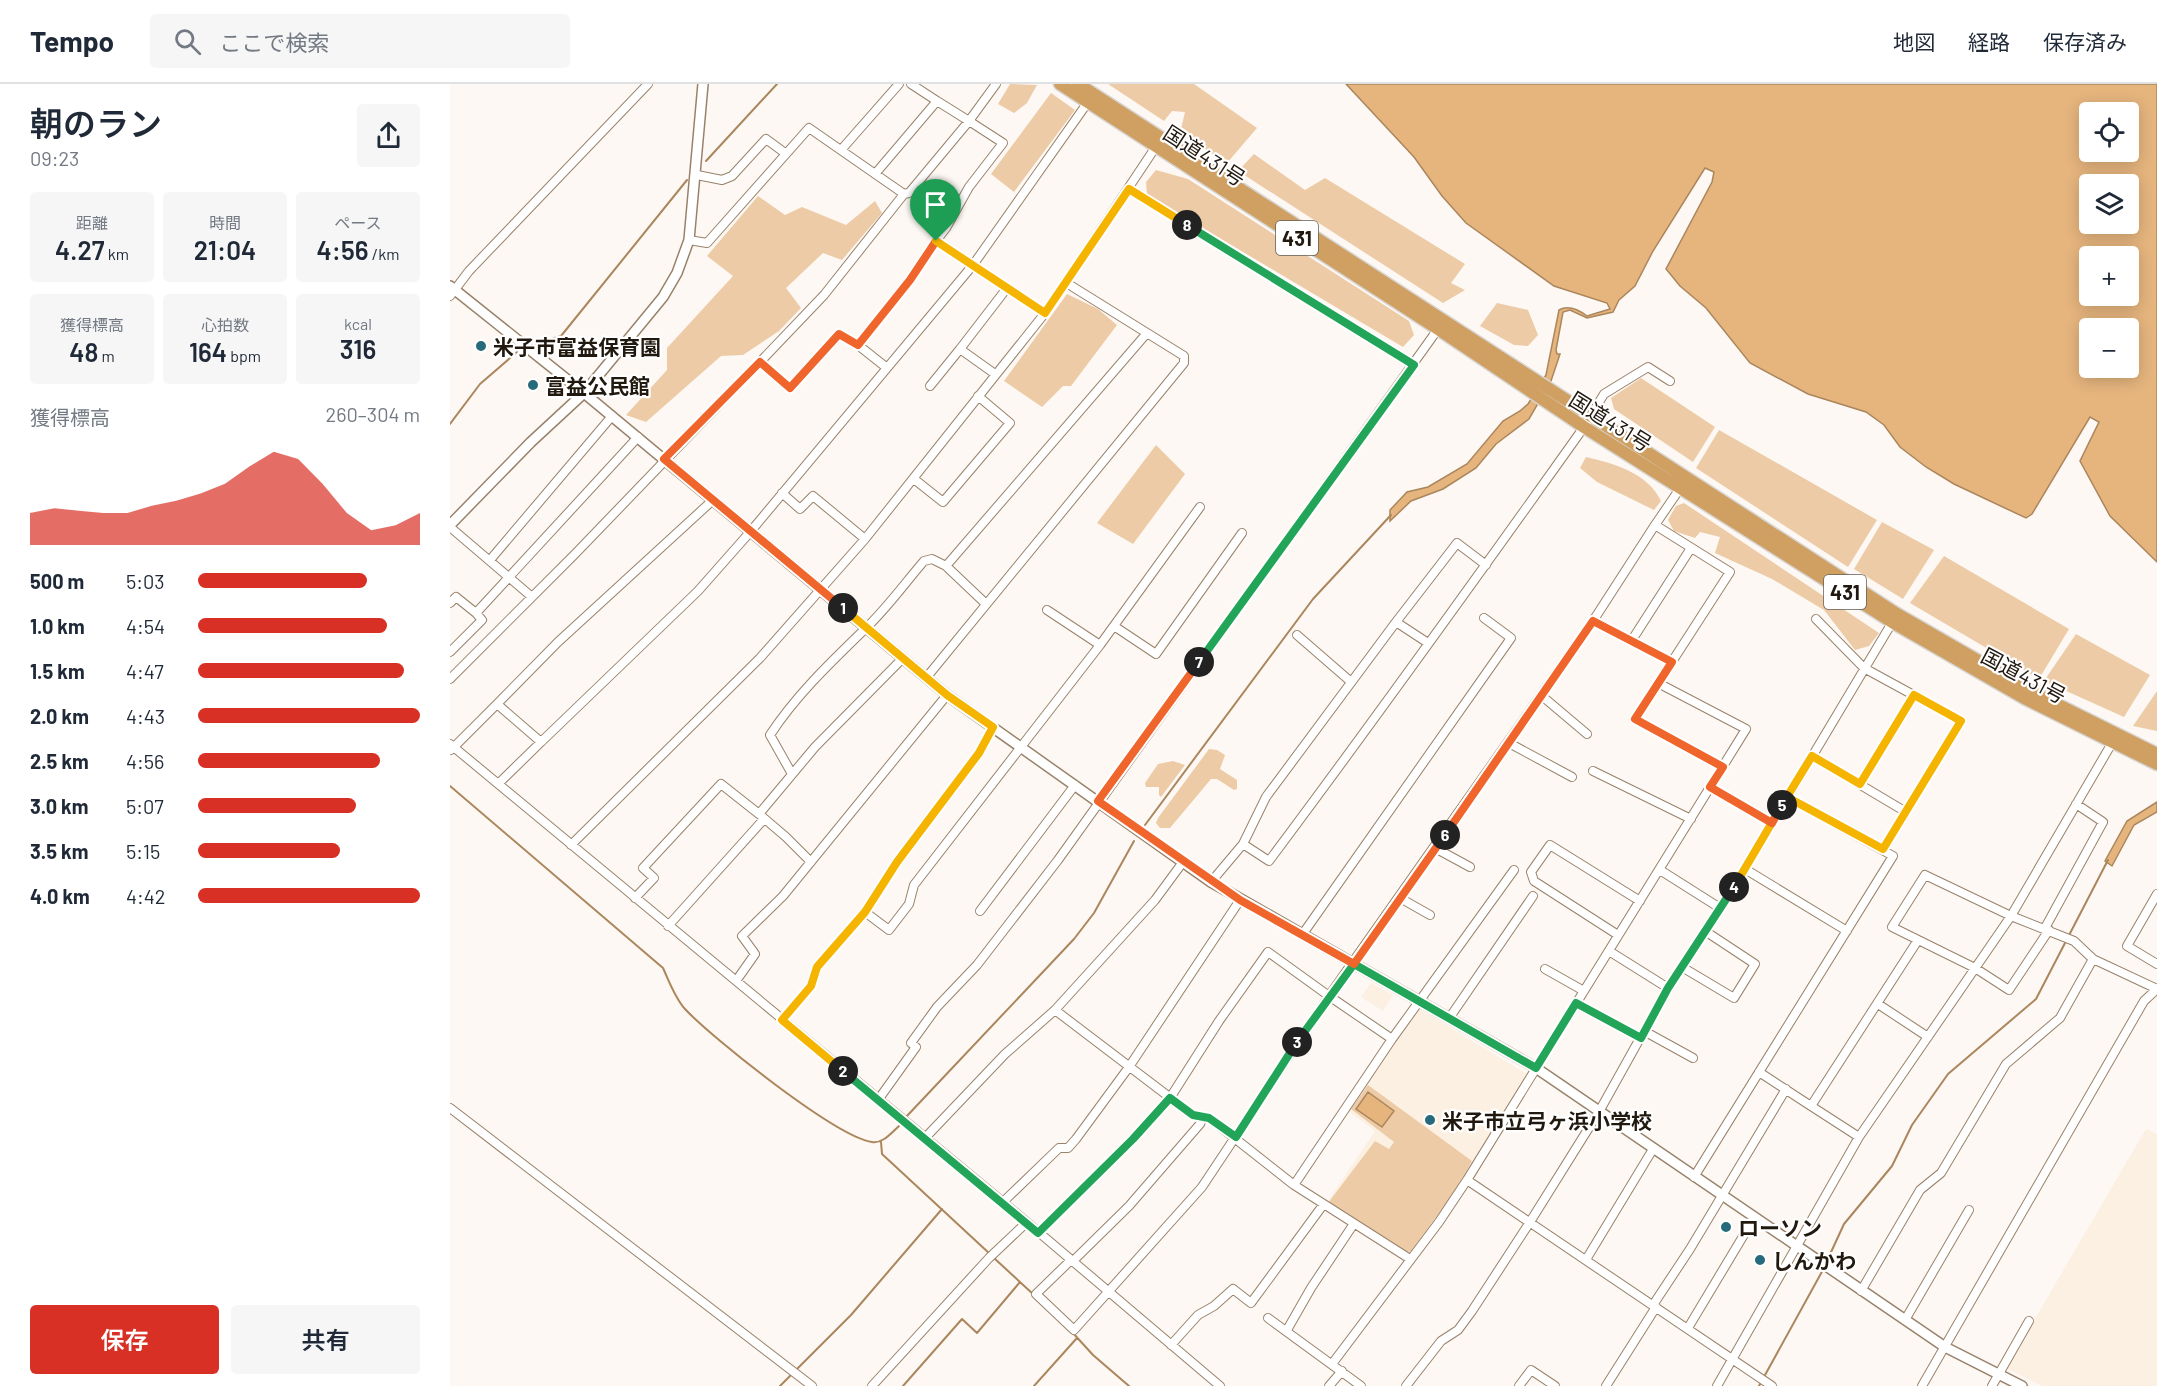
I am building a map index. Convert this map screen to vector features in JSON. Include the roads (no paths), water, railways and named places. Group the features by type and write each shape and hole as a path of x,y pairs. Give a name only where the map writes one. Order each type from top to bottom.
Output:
{"highway":[{"name":"国道431号","path":"1060,84 1159,142 1541,392 1584,427 1895,618 2014,682 2157,754"},
{"name":"国道431号","path":"1078,84 1159,142 1438,329 1541,392 1591,416 1972,670 2157,764"}],"street":[{"path":"648,84 451,291 584,393 947,695 1211,882 1536,1068 1945,1347 2022,1386"},
{"path":"532,597 450,526 531,442 584,393 663,297 676,273 689,240 697,175 703,84"},
{"path":"841,150 899,84"},
{"path":"858,345 910,280 946,228 969,187 1003,142 911,84"},
{"path":"450,679 824,294 904,194 909,193 969,121 996,84"},
{"path":"875,174 937,101"},
{"path":"498,784 698,591 751,531 973,265 1088,102"},
{"path":"689,240 707,243 809,128 904,194"},
{"path":"697,175 722,180 732,176 766,140 785,153"},
{"path":"570,845 753,665 865,539 1045,313 1159,142"},
{"path":"1129,189 1414,365"},
{"path":"936,241 1045,313"},
{"path":"926,678 985,603 1184,363 1184,356 1065,282"},
{"path":"930,386 1007,288"},
{"path":"878,1100 916,1047 911,1043 923,1024 977,965 1058,860 1098,801 1438,329"},
{"path":"946,566 1147,333"},
{"path":"760,362 790,388 839,334 858,345 886,368"},
{"path":"960,350 995,374"},
{"path":"1243,844 1269,861 1386,705 1584,427 1604,394 1648,367 1670,381"},
{"path":"914,479 943,502 1010,423 978,396"},
{"path":"490,560 612,416"},
{"path":"476,613 638,437"},
{"path":"1203,1118 1129,1206 1036,1294 1074,1330 1177,1217 1236,1137 1329,996 1354,964 1542,696 1681,487"},
{"path":"782,493 800,509 813,496 865,539"},
{"path":"713,500 606,601 558,642 451,747 1003,1202 1220,1386"},
{"path":"865,912 889,930 909,904 914,885 1100,645 1200,507"},
{"path":"1655,525 1730,572 1635,719 1723,767"},
{"path":"1114,626 1156,654 1242,533"},
{"path":"1211,882 1243,844 1266,797 1350,681 1456,543 1486,565"},
{"path":"1632,640 1691,548"},
{"path":"792,774 770,735 781,718 847,644 866,628 924,561 932,558 946,566 985,603"},
{"path":"450,603 456,597 482,620 450,652"},
{"path":"1047,610 1100,645"},
{"path":"1302,935 1511,638 1484,618"},
{"path":"1406,1386 1441,1341 1458,1330 1530,1222 1600,1110 1668,988 1745,869 1895,618"},
{"path":"1816,619 1864,668 1961,721 1883,849"},
{"path":"1593,621 1672,662"},
{"path":"1396,622 1428,643"},
{"path":"1297,635 1350,681"},
{"path":"668,926 762,817 792,774 843,717 875,689 903,658"},
{"path":"1332,1364 1467,1180 1746,729 1658,683"},
{"path":"736,981 755,954 742,936 783,896 947,695"},
{"path":"1860,784 1914,695"},
{"path":"1542,696 1587,734"},
{"path":"496,704 541,742"},
{"path":"782,1020 811,986 817,967 865,912 897,862 979,753 993,727"},
{"path":"1509,743 1572,777"},
{"path":"1717,1386 1859,1137 2011,916 2112,743"},
{"path":"1812,756 1906,812"},
{"path":"1593,771 1691,819"},
{"path":"635,898 654,878 643,868 722,784 786,837 811,862"},
{"path":"980,911 1075,785"},
{"path":"1710,787 1772,823"},
{"path":"1694,1177 1893,856 1787,797"},
{"path":"1922,1386 2145,1001 2157,989 2093,959 2074,941 2047,929 2011,916 1925,875 1892,927 1975,968 2009,990 2047,929 2103,822 2076,804"},
{"path":"1618,935 1534,881 1531,872 1550,845 1640,901"},
{"path":"1435,848 1470,867"},
{"path":"924,1139 1005,1054 1055,1010 1155,900 1183,862"},
{"path":"1745,869 1846,930"},
{"path":"1294,1185 1392,1039 1514,870"},
{"path":"1660,870 1720,908"},
{"path":"2157,894 2127,946 2157,964"},
{"path":"1450,1017 1533,897"},
{"path":"1400,898 1430,915"},
{"path":"1003,1202 1059,1148 1068,1148 1129,1067 1240,900"},
{"path":"1682,967 1734,998 1755,964 1705,932"},
{"path":"1811,1106 1918,940"},
{"path":"1609,951 1668,988"},
{"path":"1038,1233 1133,1139 1170,1098 1219,1021 1268,952 1392,1039"},
{"path":"1861,1291 1920,1190 1941,1173 2006,1064 2060,1018 2093,959"},
{"path":"1545,969 1584,991"},
{"path":"1576,1003 1693,1058"},
{"path":"1878,1004 1928,1037"},
{"path":"1055,1010 1193,1115 1209,1118 1323,1206 1410,1259"},
{"path":"1759,1072 1859,1137"},
{"path":"1606,1386 1786,1089"},
{"path":"450,1108 812,1386"},
{"path":"1587,1258 1653,1149"},
{"path":"1467,1180 1587,1258 1772,1386"},
{"path":"1171,1345 1198,1315 1214,1306 1233,1289 1251,1303 1323,1206"},
{"path":"1905,1320 1969,1210"},
{"path":"1688,1329 1754,1218"},
{"path":"872,1386 974,1274 1026,1223"},
{"path":"1287,1330 1311,1288 1353,1225"},
{"path":"1268,1318 1361,1386"},
{"path":"1992,1386 2029,1321"},
{"path":"1519,1386 1531,1370 1555,1386"},
{"path":"1329,1386 1342,1371"}],"waterway":[{"path":"706,161 777,84"},
{"path":"536,344 561,336 687,180"},
{"path":"450,424 480,384 517,352"},
{"path":"1145,825 1313,599 1391,515"},
{"path":"450,786 663,968 681,1005 747,1063 804,1105 855,1136 876,1142 884,1139 899,1126"},
{"path":"906,1117 1074,939 1094,913 1134,841"},
{"path":"1826,1263 1844,1224 1892,1166 1912,1125 1948,1074 2036,999 2108,860"},
{"path":"881,1142 882,1154 990,1254"},
{"path":"780,1386 851,1315 942,1209"},
{"path":"994,1258 1034,1295"},
{"path":"1759,1386 1824,1268"},
{"path":"903,1386 962,1319 977,1333 1020,1282"},
{"path":"1072,1332 1093,1355 1129,1386"},
{"path":"1034,1386 1077,1338"}],"place":[{"name":"米子市富益保育園","path":"481,346"},
{"name":"富益公民館","path":"533,385"},
{"name":"米子市立弓ヶ浜小学校","path":"1430,1120"},
{"name":"ローソン","path":"1726,1227"},
{"name":"しんかわ","path":"1760,1260"}]}
